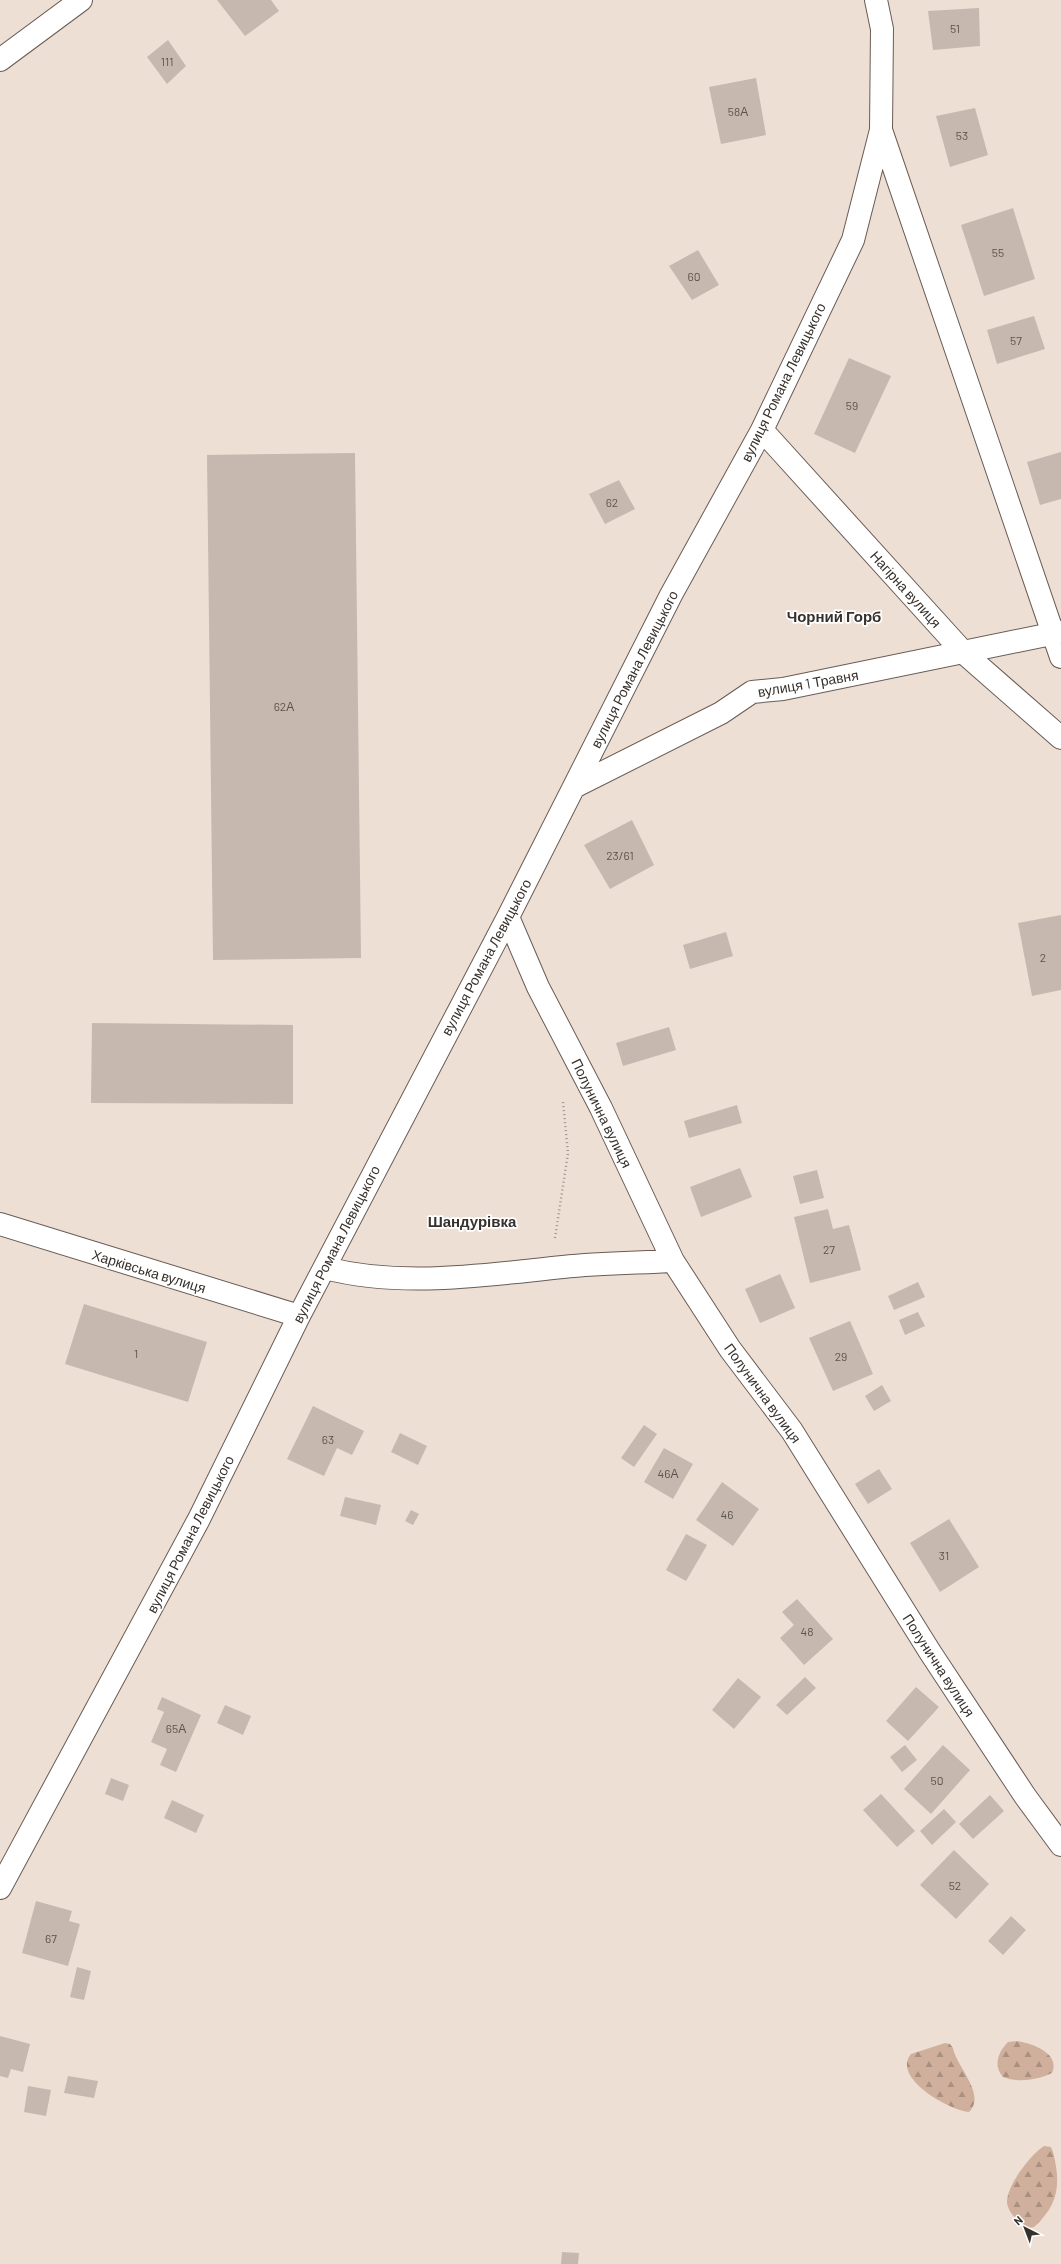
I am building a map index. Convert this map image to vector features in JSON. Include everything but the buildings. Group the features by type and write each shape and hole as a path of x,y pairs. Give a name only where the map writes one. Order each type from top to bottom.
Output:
{"street":[{"name":"вулиця Романа Левицького","path":"0,1888 199,1519 299,1316 508,917 671,595 762,430 853,240 881,130 882,29 876,0"},
{"path":"0,60 71,3"},
{"path":"881,130 1057,633 1061,657"},
{"name":"Нагірна вулиця","path":"762,430 964,653 1061,738"},
{"name":"вулиця 1 Травня","path":"574,787 721,712 752,692 782,689 1057,633"},
{"name":"Полунична вулиця","path":"508,917 538,987 601,1108 673,1261 730,1349 792,1431 930,1652 1025,1796 1061,1845"},
{"name":"Харківська вулиця","path":"0,1224 299,1316"},
{"path":"324,1268 365,1277 411,1279 550,1268 673,1261"}],"path":[{"path":"550,1268 568,1153 562,1098"}],"green space":[{"path":"1017,2041 1037,2047 1049,2055 1054,2066 1052,2073 1028,2080 1015,2080 1003,2077 998,2068 999,2055 1008,2042"},
{"path":"945,2043 950,2044 953,2048 955,2055 973,2089 975,2097 974,2105 969,2112 960,2110 937,2099 915,2082 909,2073 907,2063 911,2054"},
{"path":"1044,2146 1051,2147 1056,2163 1056,2193 1049,2210 1042,2219 1034,2227 1027,2228 1014,2217 1008,2208 1008,2196 1020,2171 1026,2163"}],"district":[{"name":"Чорний Горб","path":"834,616"},
{"name":"Шандурівка","path":"472,1221"}]}
